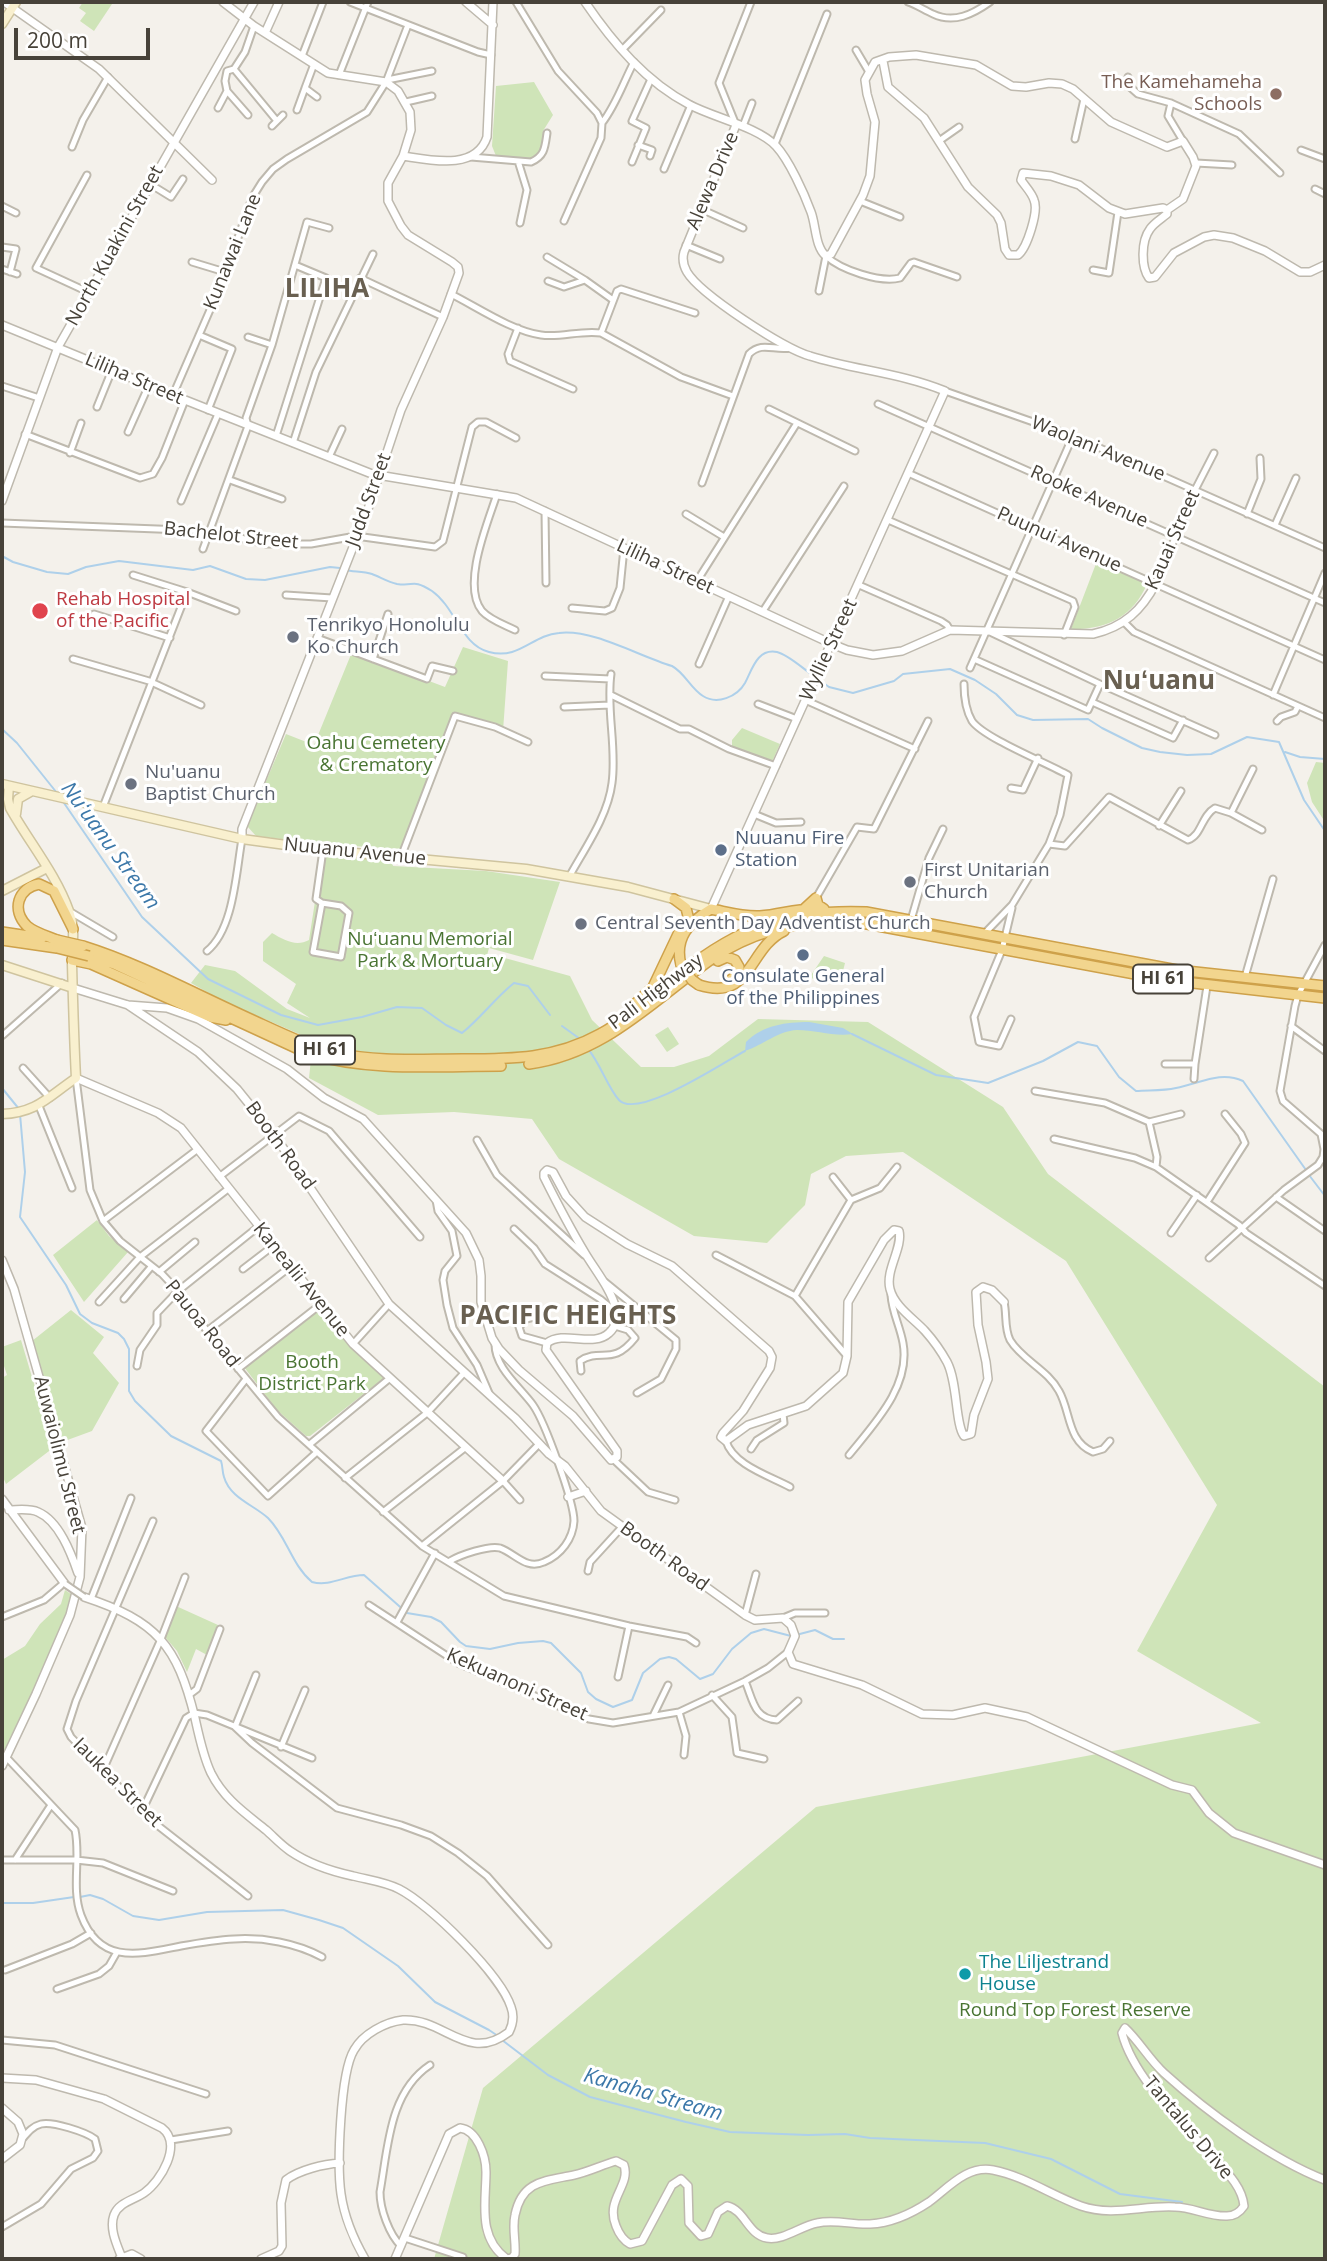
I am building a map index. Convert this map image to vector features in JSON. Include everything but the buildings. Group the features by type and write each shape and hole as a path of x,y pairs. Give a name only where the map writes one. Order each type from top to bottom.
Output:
{"highway":[{"path":"57,944 22,919 18,908 19,899 27,888 39,884 54,891 74,929"},
{"path":"804,908 816,898 818,905 828,910"},
{"path":"674,899 686,908 690,924 678,949 684,965 692,981 717,989 736,984 742,979 772,937 805,922"},
{"path":"601,1037 653,987 679,930 711,909 762,916 804,908 828,910"},
{"path":"684,965 685,939 711,909"},
{"name":"Pali Highway","path":"601,1037 709,952 736,935 760,924 828,910 866,912 1177,970 1325,986"},
{"name":"Pali Highway","path":"90,952 309,1054 360,1066 514,1065 549,1060 630,1023 715,957 773,930 805,922 862,923 1208,986 1325,998"},
{"name":"Pali Highway","path":"2,932 90,952 302,1042 335,1053 369,1058 513,1060 579,1048"},
{"name":"Pali Highway","path":"2,940 57,944"},
{"path":"686,979 723,958 735,960 739,967 735,978 724,983 701,983"},
{"path":"72,960 91,964 130,980 210,1017 246,1025"}],"main road":[{"path":"2,24 15,5"},
{"name":"Nuuanu Avenue","path":"9,786 243,839 323,850 488,864 628,887 711,909"},
{"name":"Pauoa Road","path":"9,786 8,800 47,868 69,911 74,929 72,960 76,1078"},
{"path":"16,817 15,806 18,799 32,791"},
{"path":"2,891 47,868"},
{"path":"2,965 73,988"},
{"path":"2,1114 28,1111 76,1078"}],"street":[{"path":"4,2 15,5 99,69 212,180"},
{"path":"223,2 243,19 328,73 386,81 432,71"},
{"name":"North Kuakini Street","path":"2,501 58,347 254,2"},
{"path":"265,33 279,2"},
{"path":"302,56 323,2"},
{"path":"350,2 366,5 491,55"},
{"path":"466,2 493,24"},
{"path":"471,157 484,147 487,137 493,2"},
{"path":"516,2 558,71 597,113 602,123 601,138 564,220"},
{"path":"585,2 650,79 691,105 739,126"},
{"path":"739,126 719,83 751,2"},
{"path":"908,2 934,15 955,18 970,15 990,2"},
{"path":"339,75 366,5"},
{"path":"622,49 661,10"},
{"path":"827,14 775,144 808,205 820,248 839,265 882,280 900,278 914,262 957,276"},
{"name":"Kunawai Lane","path":"173,395 225,272 252,198 262,182 288,159 367,112 386,81 408,24"},
{"path":"248,115 227,92 225,80 245,52 254,26"},
{"path":"856,50 869,72"},
{"path":"826,256 831,254 860,201 870,176 876,130 865,88 869,72 876,62 889,57 910,55 967,63 980,67 1008,84 1026,87 1059,83 1069,87 1111,122 1167,147 1183,141"},
{"path":"883,61 888,87 924,118 968,187 997,215 1005,249 1009,255 1018,255 1025,247 1035,211 1033,197 1021,180 1023,173 1051,176 1079,185 1118,212 1130,215 1163,208 1167,210"},
{"path":"602,123 615,106 617,96 634,62"},
{"path":"298,110 314,64"},
{"path":"217,65 231,70 277,121"},
{"path":"72,146 83,120 108,77"},
{"path":"1128,77 1130,87 1138,94 1171,103 1239,134 1280,173"},
{"path":"632,162 646,128 632,121 650,79"},
{"path":"386,81 406,102 432,96"},
{"path":"305,89 317,97"},
{"path":"218,108 227,92"},
{"path":"1075,139 1084,99"},
{"name":"Judd Street","path":"207,951 221,936 228,918 243,839 242,829 356,536 401,410 459,276 457,267 408,235 388,201 388,183 403,156 411,130 411,117 406,102"},
{"path":"739,126 752,103"},
{"path":"1171,103 1168,116 1196,163"},
{"path":"664,169 691,105"},
{"path":"272,126 283,115"},
{"name":"Alewa Drive","path":"775,144 739,126 686,245 682,259 689,276 735,314 790,348 808,356 888,374 945,391"},
{"path":"939,141 959,127"},
{"path":"403,156 442,161 471,157 531,162 545,152 547,133"},
{"path":"638,145 652,150 650,156"},
{"path":"1301,150 1325,159"},
{"path":"518,161 527,190 520,223"},
{"path":"1196,163 1232,165"},
{"path":"1196,163 1183,199 1167,210 1167,214 1152,226 1144,242 1145,272 1149,278 1155,277 1174,253 1204,237 1214,235 1233,238 1265,251 1300,272 1310,272 1325,265"},
{"path":"87,175 36,268 88,292"},
{"path":"150,184 172,197 183,179"},
{"path":"1315,189 1325,194"},
{"path":"860,201 900,217"},
{"path":"2,206 16,213"},
{"path":"701,209 743,229"},
{"path":"1093,270 1109,273 1118,212"},
{"path":"203,549 248,426 246,418 272,345 307,222 329,228"},
{"path":"686,245 720,259"},
{"path":"2,247 16,248 10,272"},
{"path":"293,443 316,372 373,254"},
{"path":"819,291 826,256"},
{"path":"547,257 613,300"},
{"path":"192,262 225,272"},
{"path":"276,436 326,278 295,265"},
{"path":"2,269 17,274"},
{"path":"360,278 443,317"},
{"path":"548,281 564,287 585,280"},
{"path":"601,332 617,291 627,290 695,313"},
{"path":"451,295 518,328 539,335 601,332 681,377 733,396"},
{"name":"Liliha Street","path":"2,325 248,426 379,475 516,498 856,653 885,654 908,649 950,630 1093,634 1124,622"},
{"path":"518,328 509,354 510,361 573,389"},
{"path":"199,335 232,349 208,410"},
{"path":"248,337 272,345"},
{"path":"702,482 746,359 753,350 763,346 781,350 790,348"},
{"path":"97,407 112,370"},
{"path":"128,432 149,385"},
{"path":"2,386 38,398"},
{"name":"Wyllie Street","path":"711,909 945,391"},
{"name":"Waolani Avenue","path":"945,391 1073,436 1325,548"},
{"path":"25,434 140,478 153,474 162,458 184,400"},
{"name":"Rooke Avenue","path":"878,404 1325,603"},
{"path":"769,409 855,450"},
{"path":"181,501 218,414"},
{"path":"457,487 472,427 478,422 486,422 516,438"},
{"path":"70,453 81,423"},
{"path":"697,581 797,423"},
{"path":"329,457 342,429"},
{"path":"970,668 1073,436"},
{"name":"Kauai Street","path":"1124,622 1142,606 1156,583 1195,490 1214,453"},
{"path":"1247,514 1261,479 1260,458"},
{"name":"Puunui Avenue","path":"908,473 1325,660"},
{"path":"1275,525 1296,478"},
{"path":"230,480 282,499"},
{"path":"762,611 844,486"},
{"name":"Bachelot Street","path":"2,523 209,531 267,544 311,544 356,536 430,548 439,546 443,541 457,487"},
{"path":"497,494 476,563 476,597 484,613 515,630"},
{"path":"545,510 545,583"},
{"path":"687,514 724,537"},
{"path":"888,520 1073,601 1075,607 1064,635"},
{"path":"572,608 605,611 612,608 620,588 624,548"},
{"path":"1273,695 1325,573"},
{"path":"133,575 236,611"},
{"path":"859,585 941,621 950,630"},
{"path":"103,807 187,592"},
{"path":"286,595 332,598"},
{"path":"699,664 729,596"},
{"path":"94,614 170,638"},
{"path":"373,659 388,614"},
{"path":"1124,622 1134,632 1325,718"},
{"path":"986,630 1215,735"},
{"path":"317,638 427,679 432,666 453,671"},
{"path":"73,659 152,683 201,705"},
{"path":"974,659 1088,709 1100,684"},
{"path":"545,676 611,676 613,773 610,794 600,819 569,877"},
{"path":"964,684 964,702 975,724 1068,775 1060,815 1049,844 1012,905 983,934"},
{"path":"611,695 681,729 776,766"},
{"path":"805,700 915,749"},
{"path":"1092,702 1173,738 1182,720"},
{"path":"758,704 797,719"},
{"path":"565,707 610,705"},
{"path":"1277,721 1294,712 1298,706"},
{"path":"401,857 455,716 495,727 528,742"},
{"path":"816,898 857,827 874,829 928,721"},
{"path":"1011,788 1023,790 1038,758"},
{"path":"1231,813 1253,769"},
{"path":"1159,826 1181,791"},
{"path":"1049,844 1065,846 1109,797 1188,840 1191,840 1209,811 1219,808 1262,830"},
{"path":"754,814 776,823 802,822"},
{"path":"911,920 929,858 943,829"},
{"path":"322,902 313,952 341,957 349,913 341,906 316,899 323,850"},
{"path":"1245,977 1273,879"},
{"path":"1011,1019 999,1046 979,1042 974,1017 1002,950 1012,905"},
{"path":"69,911 113,937"},
{"path":"1209,1258 1323,1157 1324,1140 1317,1130 1286,1104 1281,1096 1280,1084 1298,995 1325,945"},
{"path":"2,1036 62,983"},
{"path":"1194,1079 1208,986"},
{"path":"73,988 128,1005 158,1007 186,1013 287,1069 324,1098 363,1119 461,1226 477,1254 481,1276 481,1303 500,1361 517,1387 534,1406 550,1437 574,1519 571,1535 563,1550 543,1563 529,1564 499,1547 463,1554 450,1561"},
{"name":"Booth Road","path":"128,1005 187,1044 214,1066 243,1096 275,1136 389,1304 490,1395 586,1491 601,1511 745,1615 755,1620 783,1618"},
{"path":"155,1023 150,1017 152,1011 158,1007"},
{"path":"1291,1026 1325,1051"},
{"path":"1166,1064 1195,1064"},
{"path":"23,1068 50,1098"},
{"name":"Kanealii Avenue","path":"76,1078 168,1118 198,1149 353,1344 503,1481 520,1500"},
{"name":"Pauoa Road","path":"76,1078 90,1190 103,1221 120,1241 178,1290 207,1331 278,1417 422,1546 504,1596 687,1637 696,1643"},
{"path":"1035,1091 1105,1103 1149,1122 1181,1114"},
{"path":"38,1106 72,1188"},
{"path":"1207,1202 1245,1143 1224,1114"},
{"path":"219,1177 299,1116 329,1131 420,1237"},
{"path":"1149,1122 1157,1167"},
{"path":"1054,1139 1135,1158 1157,1167 1325,1286"},
{"path":"477,1140 497,1175 587,1256"},
{"path":"103,1221 198,1149"},
{"path":"795,1296 851,1200 880,1188 897,1167"},
{"path":"543,1315 526,1320 519,1327 522,1336 548,1343 556,1339 603,1337 615,1326 617,1313 611,1297 544,1177 547,1170 553,1172 566,1196 585,1217 627,1244 672,1266 769,1351 772,1357 770,1368 743,1411 722,1434 722,1439 743,1462 790,1487"},
{"path":"833,1177 851,1200"},
{"path":"99,1302 140,1256 228,1189"},
{"path":"1171,1233 1197,1195"},
{"path":"1276,1197 1325,1231"},
{"path":"436,1200 438,1211 452,1231 457,1255 445,1271 443,1280 453,1328 477,1366 490,1395"},
{"path":"137,1366 140,1350 157,1325 157,1313 178,1290 258,1227"},
{"path":"514,1229 534,1248 545,1264 617,1313"},
{"path":"726,1441 748,1425 806,1406 845,1370 848,1302 884,1240 896,1229 901,1236 892,1264 891,1308 903,1344 904,1367 884,1411 849,1455"},
{"path":"159,1272 195,1242"},
{"path":"243,1269 273,1246"},
{"path":"716,1255 795,1296 847,1356"},
{"name":"Auwaiolimu Street","path":"2,1260 14,1289 82,1528 80,1577 70,1615 2,1766"},
{"path":"124,1299 152,1267"},
{"path":"207,1331 290,1267"},
{"path":"600,1277 677,1340 676,1349 661,1379 637,1393"},
{"path":"891,1292 900,1306 933,1340 949,1367 963,1436 971,1434 974,1415 988,1379 978,1325 976,1292 983,1287 1004,1302 1009,1338 1054,1383 1078,1441 1093,1452 1103,1450 1110,1441"},
{"path":"353,1344 389,1304"},
{"path":"238,1369 320,1305"},
{"path":"581,1371 580,1361 587,1356 611,1356 626,1348 635,1338 628,1330 615,1326"},
{"path":"495,1343 519,1370 573,1416 609,1459 614,1460 648,1492 675,1500"},
{"path":"548,1343 550,1356 617,1451 618,1455 614,1460"},
{"path":"345,1478 427,1413 464,1373"},
{"path":"310,1444 390,1378"},
{"path":"246,1379 206,1431 268,1496 317,1452"},
{"path":"751,1449 757,1440 784,1423 783,1414"},
{"path":"422,1546 503,1481 539,1444"},
{"path":"383,1512 466,1447"},
{"path":"568,1497 586,1491"},
{"path":"88,1598 131,1498"},
{"path":"2,1500 65,1583 88,1598 139,1620 161,1639 179,1665 211,1772 223,1792 236,1806 287,1849 310,1863 391,1885 415,1898 434,1914 485,1969 502,1989 511,2007 512,2022 509,2032 488,2044 468,2043 430,2025 404,2020 381,2026 360,2040 349,2059 345,2082 340,2164 344,2206 365,2259"},
{"path":"9,1510 37,1511 45,1517 66,1541 80,1577"},
{"name":"Iaukea Street","path":"152,1521 67,1726 69,1735 142,1811 248,1896"},
{"path":"588,1571 590,1562 622,1527"},
{"path":"397,1622 435,1553"},
{"path":"745,1615 756,1574"},
{"path":"103,1770 161,1639 185,1577"},
{"path":"2,1617 44,1600 65,1583"},
{"name":"Kekuanoni Street","path":"369,1605 458,1663 589,1719 613,1723 679,1712 745,1681 788,1652"},
{"path":"825,1613 795,1613 783,1618 794,1632 788,1652 791,1661 796,1665 862,1685 922,1714 953,1715 985,1708 1027,1717 1172,1785 1192,1790 1209,1813 1234,1833 1325,1865"},
{"path":"618,1677 629,1626"},
{"path":"189,1695 197,1689 220,1629"},
{"path":"234,1727 256,1675"},
{"path":"745,1681 758,1714 766,1720 777,1720 797,1701"},
{"path":"653,1716 668,1685"},
{"path":"281,1746 304,1690"},
{"path":"712,1695 732,1717 737,1753 765,1759"},
{"path":"679,1712 686,1736 684,1755"},
{"path":"194,1713 312,1758"},
{"path":"142,1811 186,1718 194,1713"},
{"path":"234,1727 337,1808 401,1825 430,1836 458,1853 486,1877 548,1945"},
{"path":"7,1758 75,1830 80,1914 91,1933 102,1943 117,1952 141,1955 196,1943 253,1938 290,1945 322,1957"},
{"path":"15,1860 51,1804"},
{"path":"2,1860 76,1860 103,1863 173,1891"},
{"path":"5,1970 72,1944 91,1933"},
{"path":"57,1989 99,1974 110,1966 117,1952"},
{"name":"Tantalus Drive","path":"396,2259 449,2134 460,2127 473,2135 483,2153 486,2171 483,2197 485,2221 494,2244 507,2259 515,2254 515,2213 522,2197 530,2188 542,2180 576,2175 616,2161 624,2165 626,2173 614,2199 612,2217 621,2237 630,2244 642,2241 672,2185 681,2179 688,2186 689,2223 701,2236 708,2234 718,2212 727,2206 736,2209 757,2234 767,2238 780,2237 801,2227 823,2222 883,2222 909,2214 966,2174 978,2169 1008,2174 1081,2206 1100,2211 1179,2207 1227,2216 1236,2215 1244,2206 1240,2189 1146,2078 1128,2050 1122,2033 1125,2028 1164,2073 1236,2129 1285,2162 1325,2180"},
{"path":"2,2040 55,2046 206,2094"},
{"path":"401,2246 395,2240 380,2201 392,2121 394,2112 416,2075 430,2065"},
{"path":"2,2078 36,2080 109,2101 162,2128 171,2140 170,2152 155,2183 123,2204 114,2214 113,2231 120,2258 132,2254 141,2259"},
{"path":"2,2108 18,2122 23,2138"},
{"path":"2,2159 18,2148 23,2138 38,2125 51,2123 89,2134 95,2139 97,2151 93,2158 71,2169 41,2204 2,2227"},
{"path":"171,2140 228,2131"},
{"path":"261,2259 279,2250 283,2244 281,2203 286,2180 305,2172 340,2164"},
{"path":"393,2232 463,2257"}],"green space":[{"path":"83,2 112,4 94,31 80,21 86,13 79,8"},
{"path":"534,82 553,115 543,131 542,154 534,161 496,156 492,146 496,86"},
{"path":"1097,561 1147,584 1134,605 1117,619 1096,627 1071,629"},
{"name":"Oahu Cemetery & Crematory","path":"463,647 508,661 503,731 455,717 433,777 400,849 256,836 247,826 286,734 314,745 352,652 445,687"},
{"path":"742,728 780,744 772,762 732,746 732,740"},
{"path":"1316,762 1325,763 1325,822 1312,802 1307,783"},
{"name":"Round Top Forest Reserve","path":"323,850 392,861 393,866 486,871 560,882 533,960 489,948 483,970 494,955 570,976 592,1020 641,1067 674,1067 709,1056 758,1019 868,1022 1003,1107 1048,1174 1325,1387 1325,2259 434,2259 483,2088 816,1807 1261,1723 1137,1651 1217,1505 1066,1261 903,1152 846,1156 811,1174 805,1205 767,1243 694,1236 559,1159 532,1119 454,1112 378,1115 309,1078 313,1040 223,1001 191,983 205,965 235,971 287,1009 310,1018 287,1003 296,984 263,961 263,942 272,933 295,943 309,940"},
{"path":"824,956 845,963 843,971 860,974 857,983 841,978 839,982 809,978"},
{"path":"668,1027 679,1044 667,1052 655,1035"},
{"path":"97,1220 109,1236 128,1252 84,1302 53,1255"},
{"name":"Booth District Park","path":"319,1307 336,1329 384,1378 310,1436 306,1436 277,1410 244,1367"},
{"path":"71,1310 104,1337 93,1353 119,1383 92,1431 62,1442 32,1341"},
{"path":"21,1340 53,1448 6,1484 2,1475 2,1378 7,1375 2,1360 2,1347"},
{"path":"65,1590 74,1596 69,1611 5,1752 2,1749 2,1660 25,1646 40,1624 61,1604"},
{"path":"176,1606 218,1625 207,1655 196,1649 187,1672 177,1651 165,1637"}],"water":[{"path":"809,1022 843,1028 853,1034 790,1031 745,1051 746,1042 767,1028"}],"waterway":[{"path":"2,556 47,572 68,574 86,567 119,561 193,570 210,566 246,579 265,580 330,567 340,568"},
{"path":"345,570 369,573 397,584 425,587 440,598 472,642 489,652 509,653 559,633 587,635 672,666 699,693 714,700 732,696 737,692 745,683 756,661 765,653 777,652 786,656 814,676"},
{"path":"818,679 829,687 853,693 894,681 903,674 950,669 975,680 996,694 1017,715 1033,720 1088,719 1142,748 1160,752 1211,754 1247,737 1279,742 1304,800 1325,831"},
{"name":"Nuʻuanu Stream","path":"2,729 17,743 57,793"},
{"path":"1285,752 1300,757 1325,759"},
{"name":"Nuʻuanu Stream","path":"64,803 142,917 208,979 281,1015 318,1025 397,1007 422,1008 462,1033 514,983 528,986 550,1015"},
{"name":"Nuʻuanu Stream","path":"562,1026 580,1039"},
{"name":"Nuʻuanu Stream","path":"852,1034 936,1075 988,1083 1043,1061 1078,1042 1097,1046 1119,1077 1136,1091 1171,1089 1218,1077 1234,1078 1243,1081 1306,1170"},
{"name":"Nuʻuanu Stream","path":"588,1049 615,1095 629,1104 662,1096 745,1051"},
{"path":"2,1088 19,1109"},
{"path":"20,1114 25,1172 20,1217 66,1285 80,1314 92,1323 118,1333 124,1339 129,1349 129,1391 135,1401 171,1436 221,1461 224,1477 231,1490 268,1518 280,1533 299,1567 312,1582 325,1583 364,1575 407,1613 431,1617 441,1622 466,1646 490,1649 518,1643 551,1643 581,1673 588,1692 613,1707 632,1700 643,1673 660,1659 676,1659 700,1679 713,1674 732,1649 751,1633 764,1629 791,1636"},
{"name":"Nuʻuanu Stream","path":"1309,1175 1325,1196"},
{"path":"796,1635 815,1630 833,1639 844,1639"},
{"name":"Kanaha Stream","path":"80,1897 90,1895 103,1899 133,1916 159,1920 207,1912 283,1910 319,1920 343,1928 398,1966 435,2002 498,2036"},
{"name":"Kanaha Stream","path":"2,1903 33,1903 74,1897"},
{"name":"Kanaha Stream","path":"502,2040 548,2075 590,2097 686,2122 730,2132 845,2134 870,2138 985,2143 1051,2159 1120,2194 1182,2202"}],"place":[{"name":"The Kamehameha Schools","path":"1276,94"},
{"name":"Rehab Hospital of the Pacific","path":"40,611"},
{"name":"Tenrikyo Honolulu Ko Church","path":"293,637"},
{"name":"Nu'uanu Baptist Church","path":"131,784"},
{"name":"Nuuanu Fire Station","path":"721,850"},
{"name":"First Unitarian Church","path":"910,882"},
{"name":"Central Seventh Day Adventist Church","path":"581,924"},
{"name":"Consulate General of the Philippines","path":"803,955"},
{"name":"The Liljestrand House","path":"965,1974"}],"district":[{"name":"LILIHA","path":"327,290"},
{"name":"Nuʻuanu","path":"1159,682"},
{"name":"PACIFIC HEIGHTS","path":"568,1317"}],"park label":[{"name":"Nuʻuanu Memorial Park & Mortuary","path":"430,951"}]}
